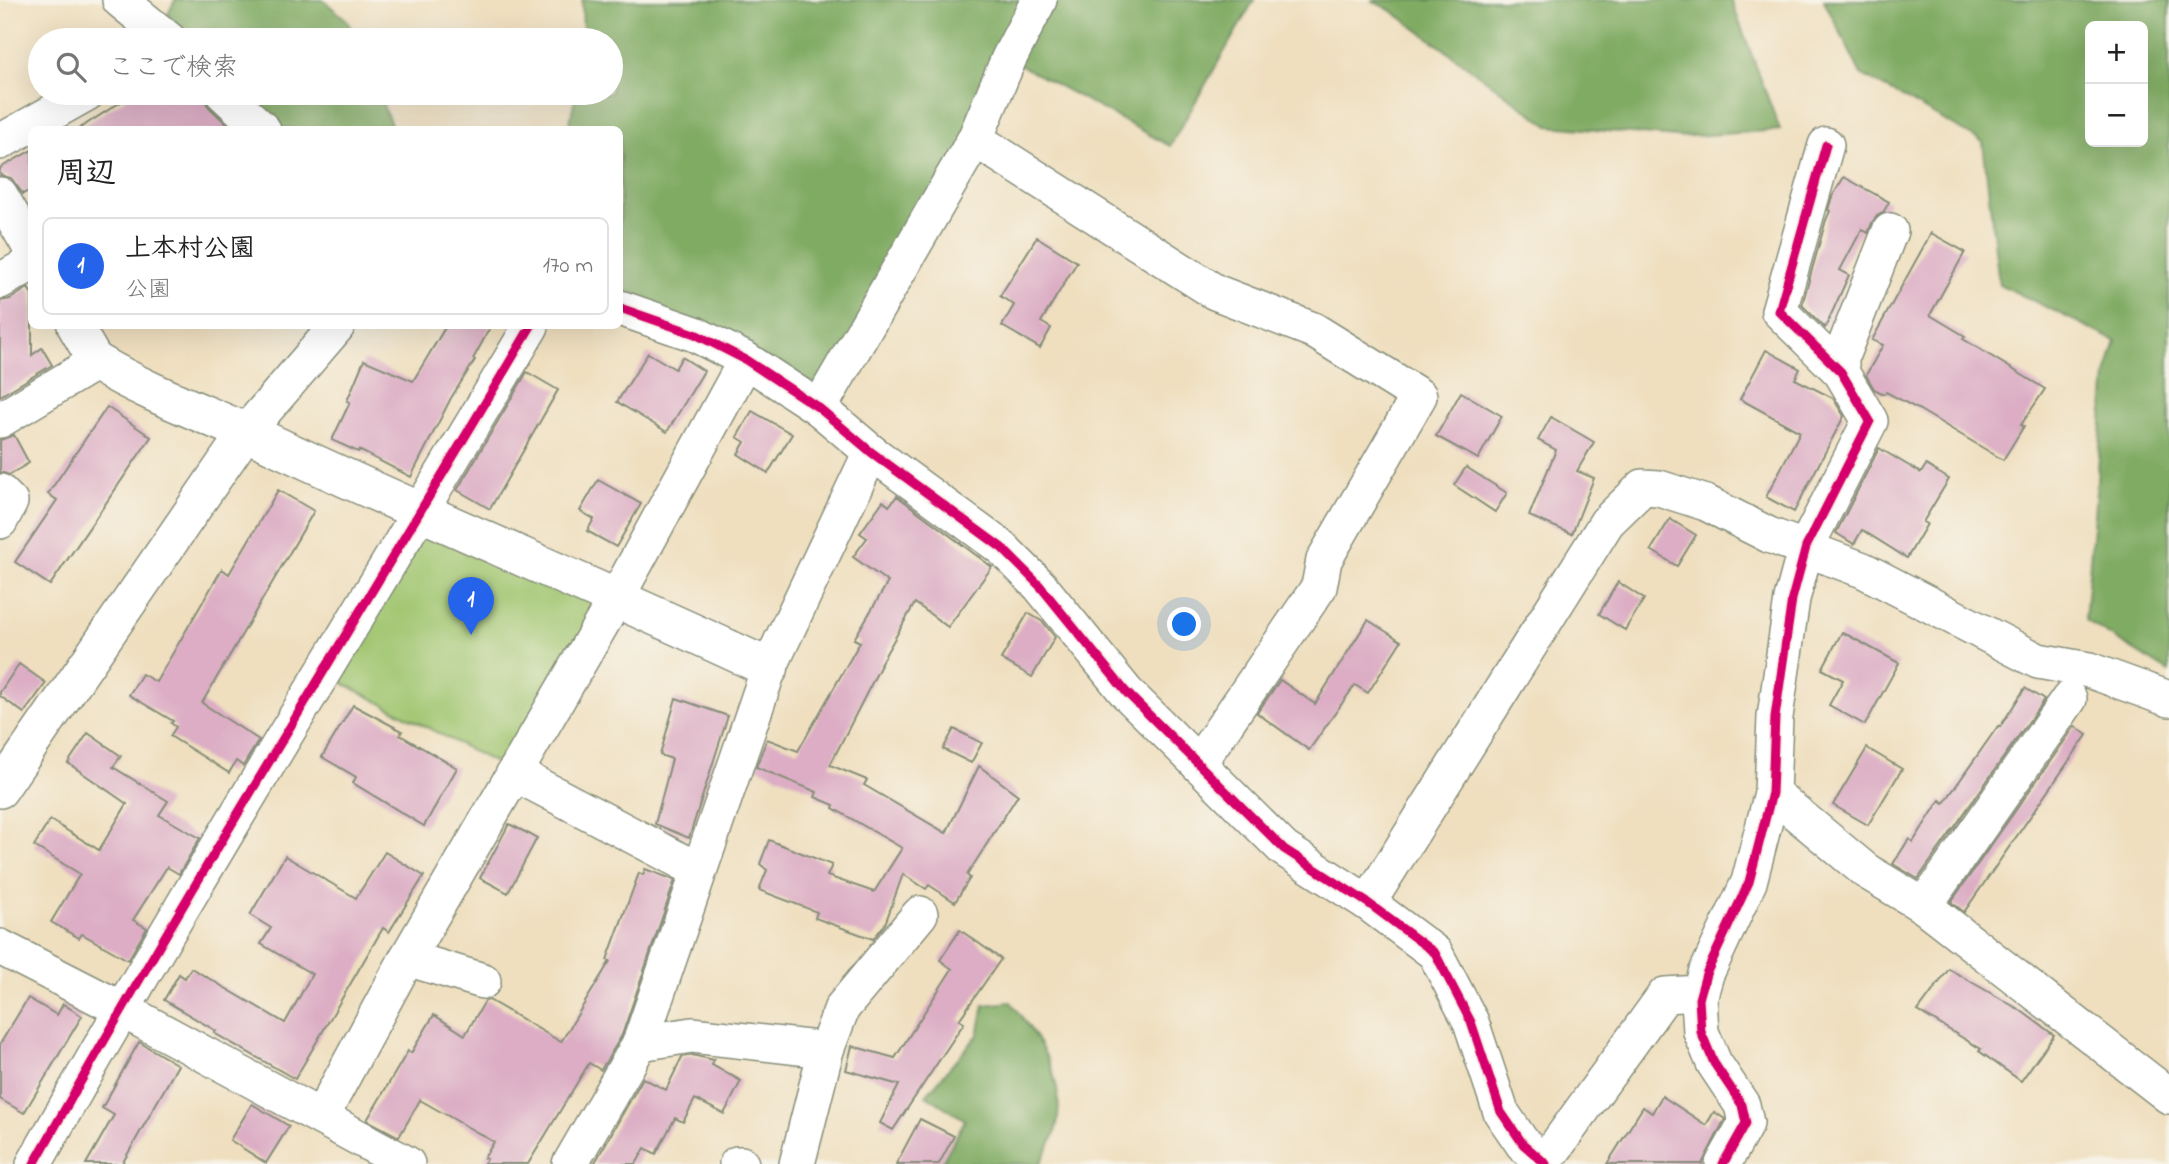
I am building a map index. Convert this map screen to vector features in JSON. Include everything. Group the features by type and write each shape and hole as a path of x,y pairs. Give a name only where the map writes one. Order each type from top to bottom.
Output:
{"street":[{"path":"120,0 154,28"},
{"path":"819,408 975,139 1009,58 1039,0"},
{"path":"29,126 66,105"},
{"path":"236,105 259,126"},
{"path":"0,142 28,126"},
{"path":"975,139 1215,292 1313,330 1419,396 1324,560 1320,587 1198,764"},
{"path":"1723,1164 1746,1123 1742,1105 1714,1063 1701,1032 1701,993 1706,974 1749,881 1772,793 1775,717 1792,599 1806,547 1870,421 1841,372 1779,311 1826,145"},
{"path":"0,195 28,243"},
{"path":"1841,372 1841,357 1890,231"},
{"path":"0,281 28,265"},
{"path":"623,309 695,334 746,360 819,408 871,452 1002,548 1040,586 1126,692 1284,849 1368,903 1435,953 1471,1022 1501,1112 1523,1144 1545,1163 1665,995 1701,993"},
{"path":"77,329 96,362 127,380 421,513 617,597 769,668"},
{"path":"0,790 246,432 334,329"},
{"path":"34,1164 121,1009 529,329"},
{"path":"321,1117 407,958 617,597 746,360"},
{"path":"0,420 96,362"},
{"path":"570,1164 640,1043 769,668 871,452"},
{"path":"1368,903 1607,522 1643,487 1659,488 1706,503 1769,535 1863,570 2038,661 2089,670 2146,688 2169,699"},
{"path":"0,492 10,502 0,521"},
{"path":"1924,906 2069,699"},
{"path":"514,773 698,870"},
{"path":"1772,793 1866,871 1924,906 2169,1096"},
{"path":"797,1164 825,1050 842,1007 920,914"},
{"path":"0,947 121,1009 407,1164"},
{"path":"407,958 483,981"},
{"path":"640,1043 692,1035 825,1050"}],"green space":[{"path":"175,0 323,0 347,20 351,28 179,28 168,14"},
{"path":"582,0 1254,0 1170,146 1009,59 819,408 623,303 623,126 569,126 573,105 623,105 623,28 583,28"},
{"path":"1371,0 1731,0 1780,130 1677,137 1549,126 1392,11"},
{"path":"1824,0 2169,0 2169,672 2085,620 2106,375 2116,341 1999,284 1983,142 1861,74"},
{"path":"243,105 383,105 392,126 261,126"},
{"path":"421,513 617,597 514,773 324,673"},
{"path":"1011,1002 1041,1046 1054,1078 1059,1112 1053,1138 1040,1164 941,1164 965,1120 926,1095 978,1035 984,1005"}],"building":[{"path":"116,105 208,105 229,126 83,126"},
{"path":"28,152 28,191 23,194 11,178 0,175 0,168"},
{"path":"1844,177 1889,202 1883,213 1872,223 1868,233 1862,229 1840,270 1849,275 1825,328 1802,305 1832,197"},
{"path":"1931,233 1965,252 1930,315 1965,336 1963,339 2045,389 2021,425 2024,426 2003,460 1920,410 1886,392 1884,394 1874,389 1866,375 1883,345 1872,340"},
{"path":"1037,237 1077,262 1041,322 1051,328 1040,348 1002,326 1014,305 1000,296"},
{"path":"28,288 28,329 32,329 32,355 42,348 52,365 0,396 0,301 10,299"},
{"path":"444,329 489,329 411,477 359,450 358,452 332,440 350,402 347,401 364,360 413,381"},
{"path":"1766,350 1800,369 1795,379 1833,398 1844,416 1794,512 1766,497 1800,432 1740,399"},
{"path":"648,353 675,369 682,357 704,371 667,432 617,402"},
{"path":"527,372 558,390 490,509 457,490"},
{"path":"1461,392 1502,416 1478,459 1436,436"},
{"path":"107,407 151,437 50,585 15,562 57,500 48,494"},
{"path":"752,411 792,434 768,473 738,454 745,442 737,437"},
{"path":"1551,417 1594,442 1577,471 1594,478 1572,534 1529,516 1556,450 1538,440"},
{"path":"14,435 29,463 9,475 0,472 0,440"},
{"path":"1879,448 1921,473 1926,465 1949,479 1923,522 1927,524 1907,558 1862,530 1854,544 1836,533"},
{"path":"1466,467 1507,493 1495,512 1454,485"},
{"path":"598,480 641,504 616,547 587,531 594,519 580,511"},
{"path":"278,490 314,511 202,703 259,740 243,766 236,761 229,773 170,736 176,727 171,723 173,721 129,695 142,674 156,682 222,569 229,574"},
{"path":"897,496 992,567 948,627 915,603 880,664 830,765 867,780 864,785 946,833 979,766 1018,795 967,875 970,878 955,902 929,885 926,889 903,874 885,924 873,939 815,918 817,912 759,890 767,870 760,864 769,840 832,865 827,876 874,892 902,848 833,808 834,805 815,797 817,792 756,767 767,739 798,751 860,642 854,639 888,582 853,557 867,538 860,533 883,501 889,506"},
{"path":"1670,519 1696,535 1677,566 1651,550"},
{"path":"1618,582 1644,599 1625,630 1599,614"},
{"path":"1028,613 1043,622 1055,637 1032,677 1001,659"},
{"path":"1368,620 1401,641 1368,693 1355,685 1309,750 1257,713 1280,680 1315,704"},
{"path":"1842,632 1899,663 1865,725 1829,705 1843,680 1822,669"},
{"path":"19,664 46,683 24,713 0,696"},
{"path":"2025,688 2044,700 1918,879 1893,864 1909,839 1913,842 1940,800 1944,803"},
{"path":"676,698 728,716 689,838 655,824 672,759 660,755"},
{"path":"353,705 402,731 400,735 457,768 424,826 353,783 356,777 322,757"},
{"path":"2075,726 2087,735 1964,912 1951,902"},
{"path":"954,729 982,743 971,763 943,749"},
{"path":"88,733 121,756 113,767 168,801 159,815 200,838 179,874 167,867 133,920 147,928 128,960 82,934 79,938 51,922 80,874 34,846 50,820 99,850 127,804 68,763"},
{"path":"1867,748 1902,769 1868,825 1833,805"},
{"path":"509,824 537,838 508,893 480,878"},
{"path":"385,852 424,876 389,932 383,928 295,1079 214,1033 216,1031 164,1000 179,974 185,978 191,968 285,1023 312,974 261,944 271,928 250,915 285,856 356,898"},
{"path":"645,869 675,880 622,1035 601,1070 589,1063 528,1164 483,1164 494,1142 420,1100 399,1137 367,1120 408,1051 411,1053 434,1015 465,1035 485,1001 489,1000 561,1042 610,961 607,960 639,873 643,875"},
{"path":"960,930 1001,959 959,1020 964,1023 893,1130 880,1123 899,1085 846,1070 852,1046 895,1058 952,969 940,960"},
{"path":"1949,969 2020,1010 2054,1035 2021,1081 1979,1051 1981,1049 1918,1011"},
{"path":"28,998 57,1015 63,1004 82,1016 24,1113 0,1099 0,1044"},
{"path":"139,1042 178,1065 122,1164 86,1164 114,1115 102,1108"},
{"path":"692,1055 714,1060 712,1065 741,1081 724,1114 695,1099 683,1122 675,1118 656,1154 645,1148 636,1164 594,1164 643,1078 666,1090 682,1057"},
{"path":"1662,1096 1706,1125 1714,1112 1725,1119 1702,1164 1607,1164 1643,1107 1652,1113"},
{"path":"252,1104 289,1126 266,1163 230,1140"},
{"path":"920,1119 954,1136 939,1164 896,1164"}],"cycle path":[{"path":"1723,1164 1746,1123 1742,1105 1714,1063 1701,1032 1699,999 1706,974 1749,882 1772,793 1775,717 1792,599 1806,547 1870,421 1841,372 1779,311 1826,145"},
{"path":"623,309 695,334 746,360 819,408 871,452 1002,548 1040,586 1126,692 1284,849 1368,903 1435,953 1471,1022 1501,1112 1523,1144 1546,1164"},
{"path":"34,1164 218,848 529,329"}],"place":[{"name":"上本村公園","path":"471,635"}]}
